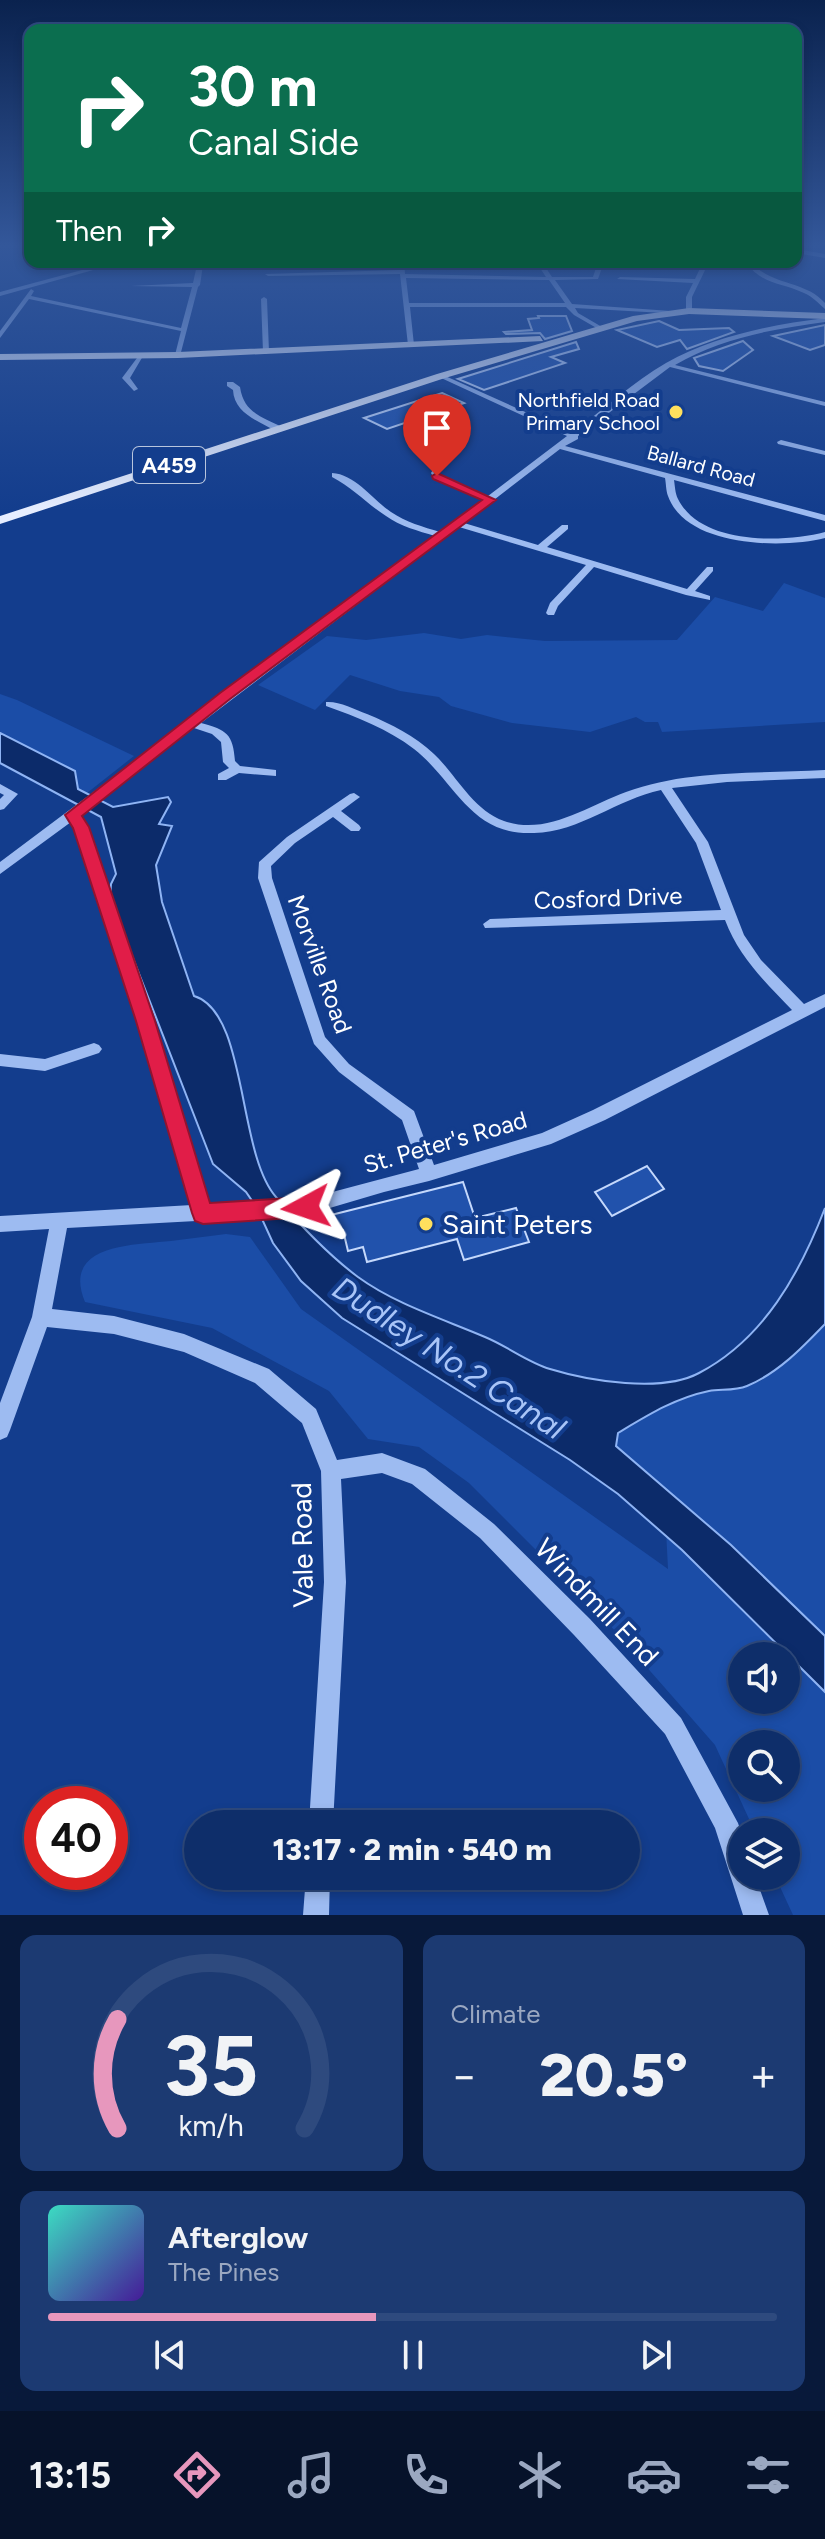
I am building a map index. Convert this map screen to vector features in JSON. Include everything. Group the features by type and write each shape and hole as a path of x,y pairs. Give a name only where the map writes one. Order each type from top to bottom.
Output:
{"main road":[{"name":"A459","path":"0,520 585,332"},
{"path":"0,357 266,352 530,338 554,341"}],"street":[{"path":"178,355 183,332"},
{"path":"265,332 266,352"},
{"path":"410,332 411,345"},
{"path":"0,869 668,365 699,348 750,332"},
{"path":"134,389 126,378 140,356"},
{"path":"668,365 825,404"},
{"path":"441,376 575,437"},
{"path":"230,384 237,389 236,396 241,405 279,429"},
{"path":"781,442 825,453"},
{"name":"Ballard Road","path":"560,447 825,518"},
{"path":"437,470 437,476 490,500"},
{"path":"335,475 358,485 375,503 409,526 441,535"},
{"path":"669,476 668,484 685,512 701,525 731,537 778,543 807,541 825,535"},
{"path":"456,523 707,598"},
{"path":"540,548 565,527"},
{"path":"551,613 553,605 592,564"},
{"path":"689,593 710,569"},
{"path":"330,704 405,738 430,756 481,814 515,828 560,827 597,808 664,785 825,774"},
{"path":"191,723 225,738 229,744 229,762 237,769"},
{"path":"222,777 237,769 272,773"},
{"path":"664,785 702,842 728,915 756,964 803,1012"},
{"path":"0,788 12,794 0,806"},
{"name":"Morville Road","path":"354,797 275,852 264,865 265,878 319,1040 344,1068 408,1116 429,1174"},
{"path":"333,811 355,828"},
{"path":"73,815 81,827 146,1021 203,1213"},
{"name":"Cosford Drive","path":"490,924 728,915"},
{"name":"St. Peter's Road","path":"0,1224 306,1207 429,1174 545,1139 599,1115 825,1000"},
{"path":"0,1060 45,1065 94,1049"},
{"path":"0,1430 41,1317 60,1219"},
{"name":"Vale Road","path":"41,1317 114,1325 184,1343 262,1376 309,1416 331,1471 335,1582 322,1810"},
{"name":"Windmill End","path":"331,1471 382,1463 418,1476 487,1531 582,1627 673,1726 728,1829"},
{"path":"316,1915 317,1890"},
{"name":"Windmill End","path":"747,1890 756,1915"}],"shaded area":[{"path":"784,583 825,598 825,722 662,732 658,722 645,722 636,717 590,732 512,723 451,706 439,697 400,691 350,675 315,710 258,685 327,636 366,640 424,633 461,639 487,635 545,641 677,640 715,597 763,611"},
{"path":"0,694 134,756 87,793 78,789 75,771 0,733"},
{"path":"226,1234 250,1237 301,1309 668,1569 664,1490 616,1446 618,1433 683,1399 712,1391 743,1388 767,1377 808,1343 825,1324 825,1915 793,1915 781,1890 800,1890 800,1818 749,1818 741,1802 800,1802 800,1730 728,1730 728,1773 715,1745 601,1615 469,1483 419,1447 368,1439 329,1391 212,1328 85,1302 80,1283 83,1269 92,1258 121,1247"}],"water":[{"name":"Dudley No.2 Canal","path":"0,733 75,771 78,789 113,807 168,797 171,802 159,824 172,826 156,865 162,902 194,996 211,1007 224,1028 263,1176 276,1197 315,1239 372,1287 550,1369 585,1378 625,1383 646,1384 684,1379 722,1359 761,1323 791,1280 825,1208 825,1324 789,1359 758,1381 742,1388 709,1391 673,1403 618,1433 616,1446 731,1545 825,1636 825,1692 800,1667 800,1642 775,1642 682,1550 618,1494 570,1460 342,1318 301,1281 273,1243 246,1192 213,1164 110,899 111,884 116,874 101,817 0,763"}],"building":[{"path":"504,332 567,332 545,339 540,333"},
{"path":"623,332 733,332 687,349 680,340 657,347"},
{"path":"790,332 825,332 825,345 810,350 773,336"},
{"path":"743,341 753,350 723,371 699,366 694,358"},
{"path":"576,342 579,349 551,357 565,363 484,390 458,379"},
{"path":"442,393 464,403 387,429 364,418"},
{"path":"647,1166 664,1189 612,1216 595,1192"},
{"name":"Saint Peters","path":"463,1182 475,1218 516,1208 529,1242 464,1260 457,1239 367,1262 363,1247 348,1251 343,1230 331,1234 327,1216"}],"place":[{"name":"Northfield Road Primary School","path":"676,412"},
{"name":"Saint Peters","path":"426,1224"}],"route":[{"path":"306,1207 203,1213 146,1021 81,827 73,815 225,696 490,500 437,476"}]}
